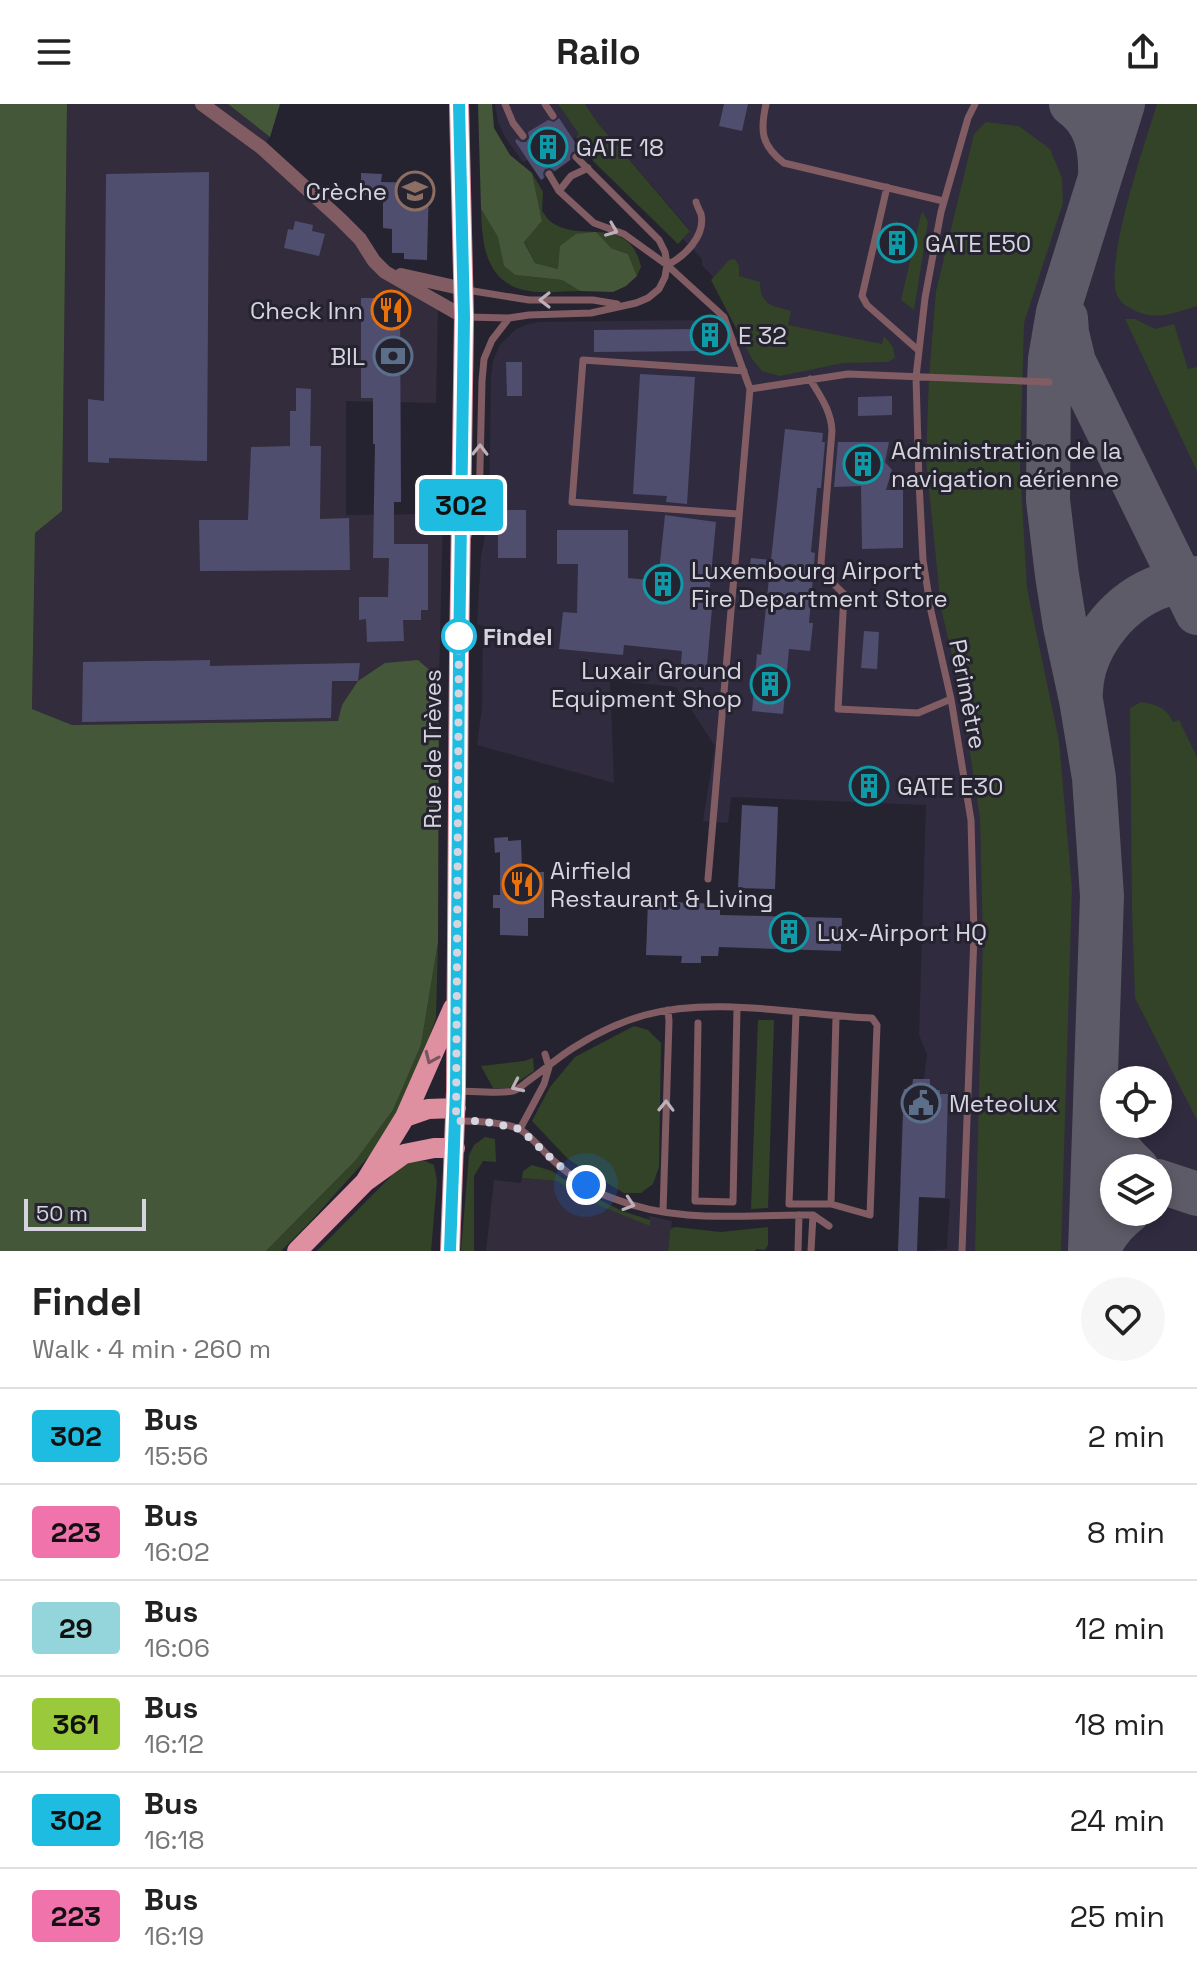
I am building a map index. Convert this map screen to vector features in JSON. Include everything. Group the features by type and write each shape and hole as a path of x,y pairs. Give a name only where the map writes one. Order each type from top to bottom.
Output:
{"main road":[{"name":"Rue de Trèves","path":"450,1251 456,1107 464,317 459,104"},
{"path":"365,1182 405,1117 457,999"},
{"path":"405,1117 428,1109 456,1107"},
{"path":"297,1251 365,1182 404,1154 434,1148 455,1148"}],"street":[{"path":"202,104 262,148 340,219 385,272 464,317"},
{"path":"385,272 464,289"}],"lane":[{"path":"505,104 523,136"},
{"path":"545,104 553,116"},
{"path":"766,104 762,128 764,137 775,156 784,163 943,201"},
{"name":"Périmètre","path":"962,1251 974,921 971,820 923,560 916,377 925,298 943,201 975,104"},
{"path":"464,317 509,318 591,313 636,303 659,289 667,265 659,240 576,157"},
{"path":"559,191 571,176 588,168"},
{"path":"549,174 559,191 594,223 624,234 667,265 724,317 750,389 708,879"},
{"path":"887,187 862,296 867,305 918,350"},
{"path":"667,265 690,249 699,231 701,220 696,202"},
{"path":"464,289 529,300 593,300 623,305"},
{"path":"460,552 479,510 484,359 492,340 509,318"},
{"path":"738,514 572,502 583,360 744,371"},
{"path":"750,389 848,374 1049,382"},
{"path":"810,379 832,418 821,563 827,577 844,594 838,709 918,713 951,699"},
{"path":"456,1107 513,1091 600,1033 642,1016 668,1010 699,1006 872,1018 877,1025 870,1215 831,1204 789,1204 796,1013"},
{"path":"698,1023 695,1201 733,1202 737,1008"},
{"path":"663,1212 668,1010"},
{"path":"831,1204 836,1017"},
{"path":"520,1129 544,1084 549,1067 545,1054"},
{"path":"456,1107 482,1121 520,1129 556,1163 586,1185 607,1197 638,1208 692,1217 813,1215 829,1226"},
{"path":"798,1251 799,1215"},
{"path":"811,1251 813,1215"}],"shaded area":[{"path":"67,104 228,104 270,137 262,147 374,261 438,302 436,403 346,401 346,515 443,514 439,678 418,660 342,705 339,721 72,725 32,709 35,533 62,511"},
{"path":"495,104 1197,104 1197,1251 925,1251 947,1249 950,1199 933,1198 933,1183 900,1182 903,1089 912,1089 913,1079 924,1079 927,1055 919,1035 926,805 731,797 728,823 703,821 715,746 676,687 610,680 614,783 477,745 482,708 483,626 477,624 481,557 489,514 491,377 493,361 500,345 515,330 539,322 710,320 721,343 744,334 718,279 702,265 702,259 683,239 690,230 597,122 573,139 582,153 541,180 505,137"},
{"path":"522,1178 557,1181 583,1199 650,1225 649,1216 672,1221 671,1227 675,1227 670,1230 668,1251 486,1251 494,1180 521,1183"}],"green space":[{"path":"0,104 67,104 62,511 35,533 32,709 72,725 338,721 342,705 358,681 385,663 418,660 439,678 438,942 421,1045 393,1110 356,1160 266,1251 0,1251"},
{"path":"228,104 280,104 270,137"},
{"path":"478,104 492,104 494,128 510,155 532,173 542,221 524,242 535,263 558,269 560,246 576,234 596,232 611,248 628,254 637,276 626,286 613,292 580,291 562,280 515,275 504,266 498,237 481,209"},
{"path":"558,104 585,104 690,231 678,244 594,162"},
{"path":"1157,104 1197,104 1197,306 1156,316 1140,313 1124,304 1118,297 1115,282 1120,233 1127,203"},
{"path":"986,122 1019,126 1050,149 1062,178 1063,203 1024,323 1020,467 1027,588 1059,741 1072,888 1061,1251 975,1251 983,939 980,818 961,694 941,608 926,460 936,291 974,134"},
{"path":"532,173 543,192 542,211 549,221 562,228 602,232 626,240 635,250 641,267 637,276 628,254 611,248 558,269 535,263 524,241 542,221"},
{"path":"481,209 499,237 504,266 515,275 562,280 580,291 524,290 501,278 488,259"},
{"path":"923,212 928,222 914,310 901,300"},
{"path":"735,259 739,276 760,282 762,296 768,303 791,311 788,325 882,344 884,336 893,347 895,358 888,362 843,363 780,376 762,371 752,359 711,280 729,260"},
{"path":"1125,319 1135,319 1155,329 1174,324 1188,369 1197,367 1197,471"},
{"path":"1141,702 1151,704 1168,713 1173,722 1179,720 1197,757 1197,1120 1135,998 1130,708"},
{"path":"438,942 436,1018 412,1087 372,1153 281,1251 266,1251 356,1160 393,1110 421,1045"},
{"path":"758,1020 774,1020 768,1208 751,1209"},
{"path":"634,1026 648,1030 661,1043 659,1167 653,1184 641,1193 624,1193 567,1158 532,1121 550,1087 575,1057"},
{"path":"533,1058 534,1071 509,1088 493,1088 481,1066 524,1061"},
{"path":"485,1137 495,1139 496,1162 483,1161 474,1176 474,1251 461,1251 469,1155 474,1145"},
{"path":"425,1161 434,1165 437,1181 431,1251 317,1251 405,1162"},
{"path":"532,1165 552,1171 582,1191 622,1211 650,1220 650,1226 583,1199 557,1181 522,1178 523,1171"},
{"path":"675,1227 721,1232 768,1227 768,1245 765,1250 755,1251 668,1251 670,1230"}],"building":[{"path":"724,104 748,104 742,131 719,126"},
{"name":"GATE 18","path":"559,118 582,153 572,152 570,160 555,171 545,169 541,180 515,141 526,142 528,132 548,120 554,122"},
{"path":"209,172 207,461 109,458 109,463 88,462 88,399 104,401 106,174"},
{"path":"361,173 382,174 381,182 429,183 427,260 404,259 404,253 392,253 392,229 383,228 383,196 361,195"},
{"path":"295,221 313,225 312,231 325,234 319,256 284,248 288,229 293,230"},
{"name":"GATE E50","path":"890,232 908,237 904,254 886,250"},
{"path":"361,298 400,298 401,502 394,502 394,544 428,544 428,610 421,610 421,620 403,620 404,641 367,642 366,619 359,620 359,597 388,597 389,558 373,558 373,398 361,398"},
{"path":"711,323 719,341 702,351 594,352 594,330 700,329"},
{"path":"506,362 522,362 522,396 507,396"},
{"path":"640,374 695,377 687,504 666,502 667,496 633,494"},
{"path":"296,388 311,389 310,446 321,446 320,519 349,518 350,570 200,571 199,520 248,520 251,447 290,446 290,411 296,411"},
{"path":"892,396 892,415 858,416 858,397"},
{"name":"Luxair Ground Equipment Shop","path":"785,429 823,433 822,442 825,442 811,552 815,553 809,623 813,623 810,651 789,649 783,714 752,711 769,578 748,576 751,558 771,560"},
{"path":"838,442 889,442 885,462 892,470 886,490 903,490 903,548 862,549 861,486 834,487"},
{"path":"498,510 526,510 526,558 498,558"},
{"path":"665,515 716,522 708,607 712,608 706,677 680,675 682,651 624,645 623,655 559,649 563,612 577,613 578,564 557,564 557,530 628,530 628,578 658,581"},
{"path":"864,631 879,632 877,669 861,668"},
{"path":"210,660 210,666 360,663 358,681 332,681 331,718 82,722 83,662"},
{"path":"742,805 778,807 775,889 738,888"},
{"name":"Airfield Restaurant & Living","path":"508,837 508,841 521,840 522,872 544,872 544,918 528,918 528,936 500,935 500,908 493,908 493,895 500,895 500,852 495,853 494,838"},
{"path":"648,901 720,904 720,915 842,918 841,951 719,947 718,956 701,956 701,963 681,963 682,956 646,955"},
{"path":"913,1079 930,1079 930,1090 948,1094 945,1198 919,1197 917,1251 898,1251 904,1089 912,1089"}],"taxiway":[{"path":"1071,104 1086,118 1095,136 1100,176"},
{"path":"1090,1251 1102,896 1094,778 1065,626 1048,500 1049,382 1058,312 1123,104"},
{"path":"1066,318 1074,362 1197,613"},
{"path":"1081,692 1087,660 1094,645 1126,606 1154,589 1197,578"},
{"path":"1098,1100 1112,1137 1123,1154"},
{"path":"1172,1186 1197,1194"},
{"path":"1098,1251 1114,1226"}],"bus line":[{"name":"302","path":"450,1251 456,1091 464,317 459,104"}],"place":[{"name":"GATE 18","path":"548,147"},
{"name":"Crèche","path":"415,191"},
{"name":"GATE E50","path":"897,243"},
{"name":"Check Inn","path":"391,310"},
{"name":"E 32","path":"710,335"},
{"name":"BIL","path":"393,356"},
{"name":"Administration de la navigation aérienne","path":"863,464"},
{"name":"Luxembourg Airport Fire Department Store","path":"663,584"},
{"name":"Findel","path":"459,636"},
{"name":"Luxair Ground Equipment Shop","path":"770,684"},
{"name":"GATE E30","path":"869,786"},
{"name":"Airfield Restaurant & Living","path":"522,884"},
{"name":"Lux-Airport HQ","path":"789,932"},
{"name":"Meteolux","path":"921,1103"}],"route":[{"path":"459,636 456,1121 482,1121 520,1129 556,1163 586,1185"}]}
